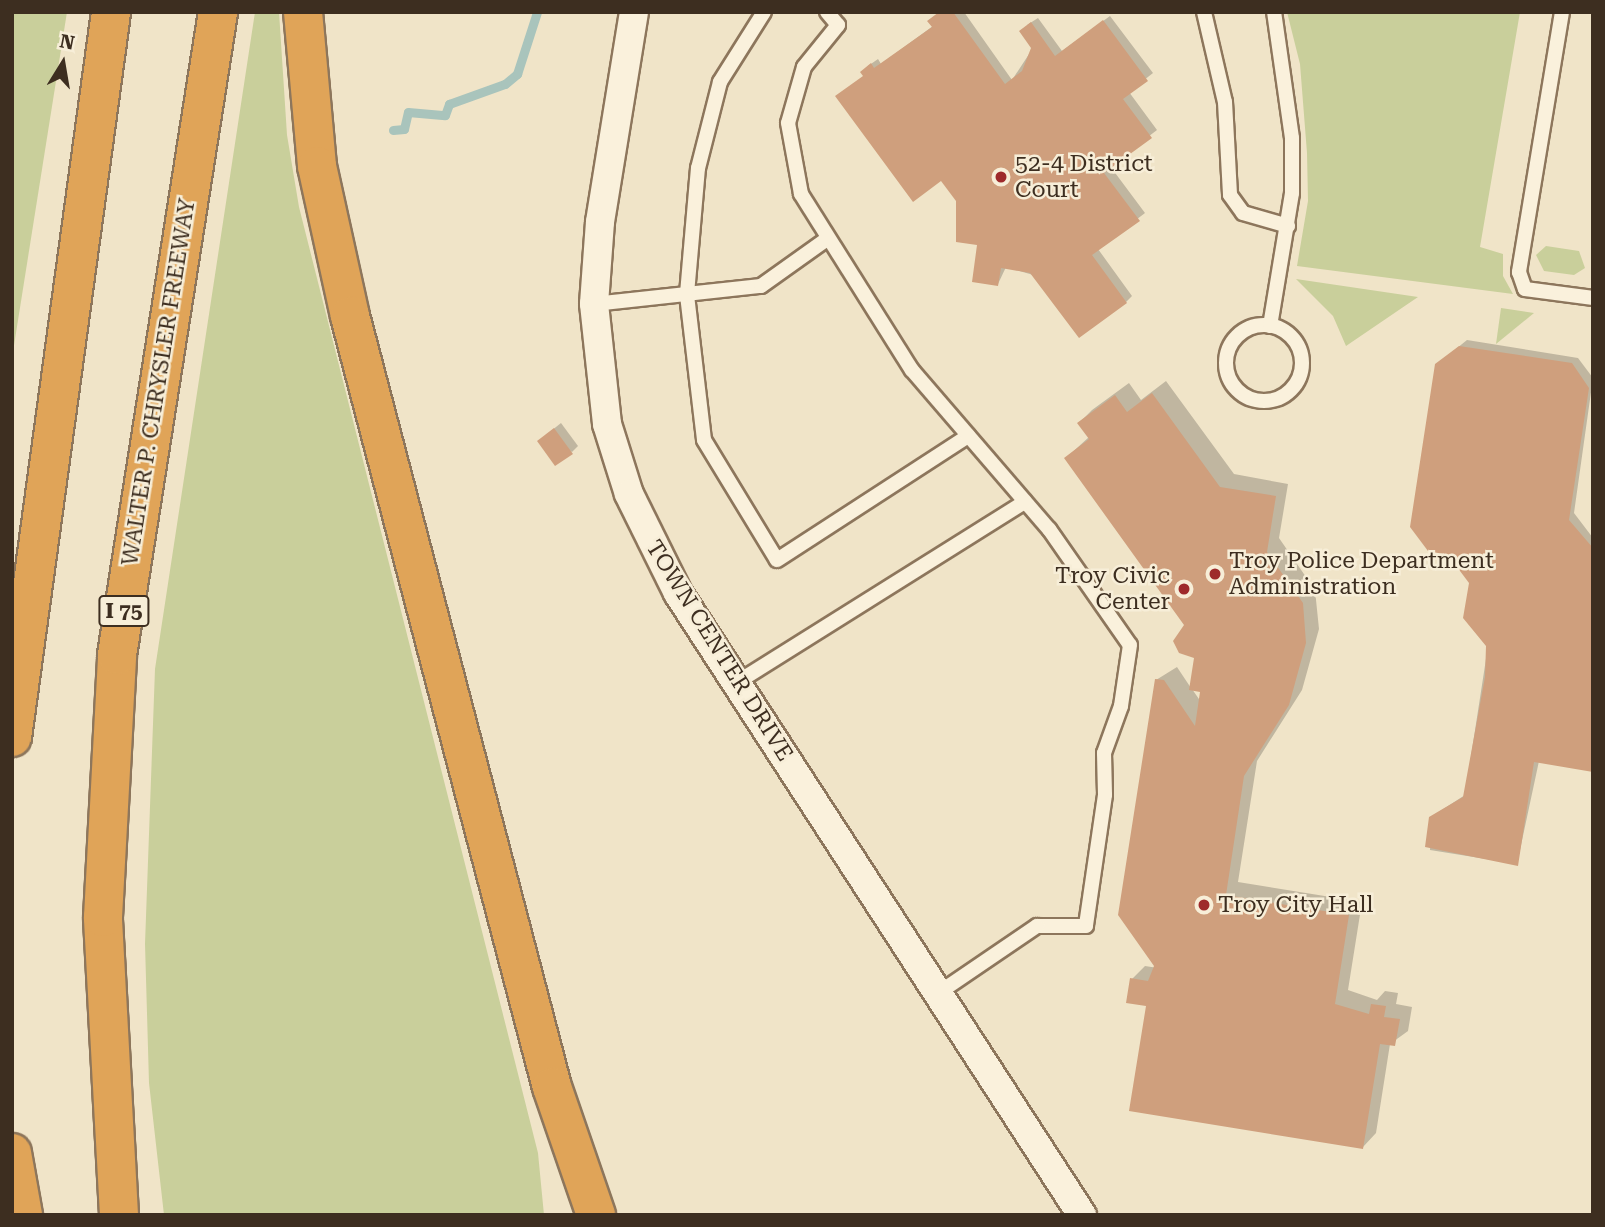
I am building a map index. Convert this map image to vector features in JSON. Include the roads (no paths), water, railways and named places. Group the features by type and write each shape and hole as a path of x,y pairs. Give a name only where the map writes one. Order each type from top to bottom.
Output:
{"highway":[{"path":"12,737 111,12"},
{"name":"WALTER P. CHRYSLER FREEWAY","path":"119,1215 105,1052 103,917 117,655 218,12"},
{"path":"303,12 317,166 350,316 552,1087 596,1215"},
{"path":"552,1087 568,1215"},
{"path":"12,1153 23,1215"}],"street":[{"name":"TOWN CENTER DRIVE","path":"634,12 600,222 594,304 607,424 629,494 660,562 736,684 1082,1215"}],"lane":[{"path":"764,12 736,53 710,109 698,168 687,295 704,440 777,560 968,436"},
{"path":"827,12 838,25 796,85 787,141 795,181 827,239 912,370 1025,502 1130,645 1104,776 1086,926 1037,926 937,994"},
{"path":"1204,12 1225,102 1230,195 1243,213 1288,226"},
{"path":"1270,326 1288,226 1292,138 1274,12"},
{"path":"1562,12 1519,272 1525,289 1593,298"},
{"path":"594,304 761,286 827,239"},
{"path":"1270,326 1298,346 1302,369 1282,397 1259,401 1230,380 1227,357 1238,336 1270,326"},
{"path":"736,684 1025,502"}],"waterway":[{"path":"393,130 404,129 408,112 445,115 449,104 505,84 517,74 537,12"}],"place":[{"name":"52-4 District Court","path":"1001,177"},
{"name":"Troy Police Department Administration","path":"1215,574"},
{"name":"Troy Civic Center","path":"1184,589"},
{"name":"Troy City Hall","path":"1204,905"}]}
